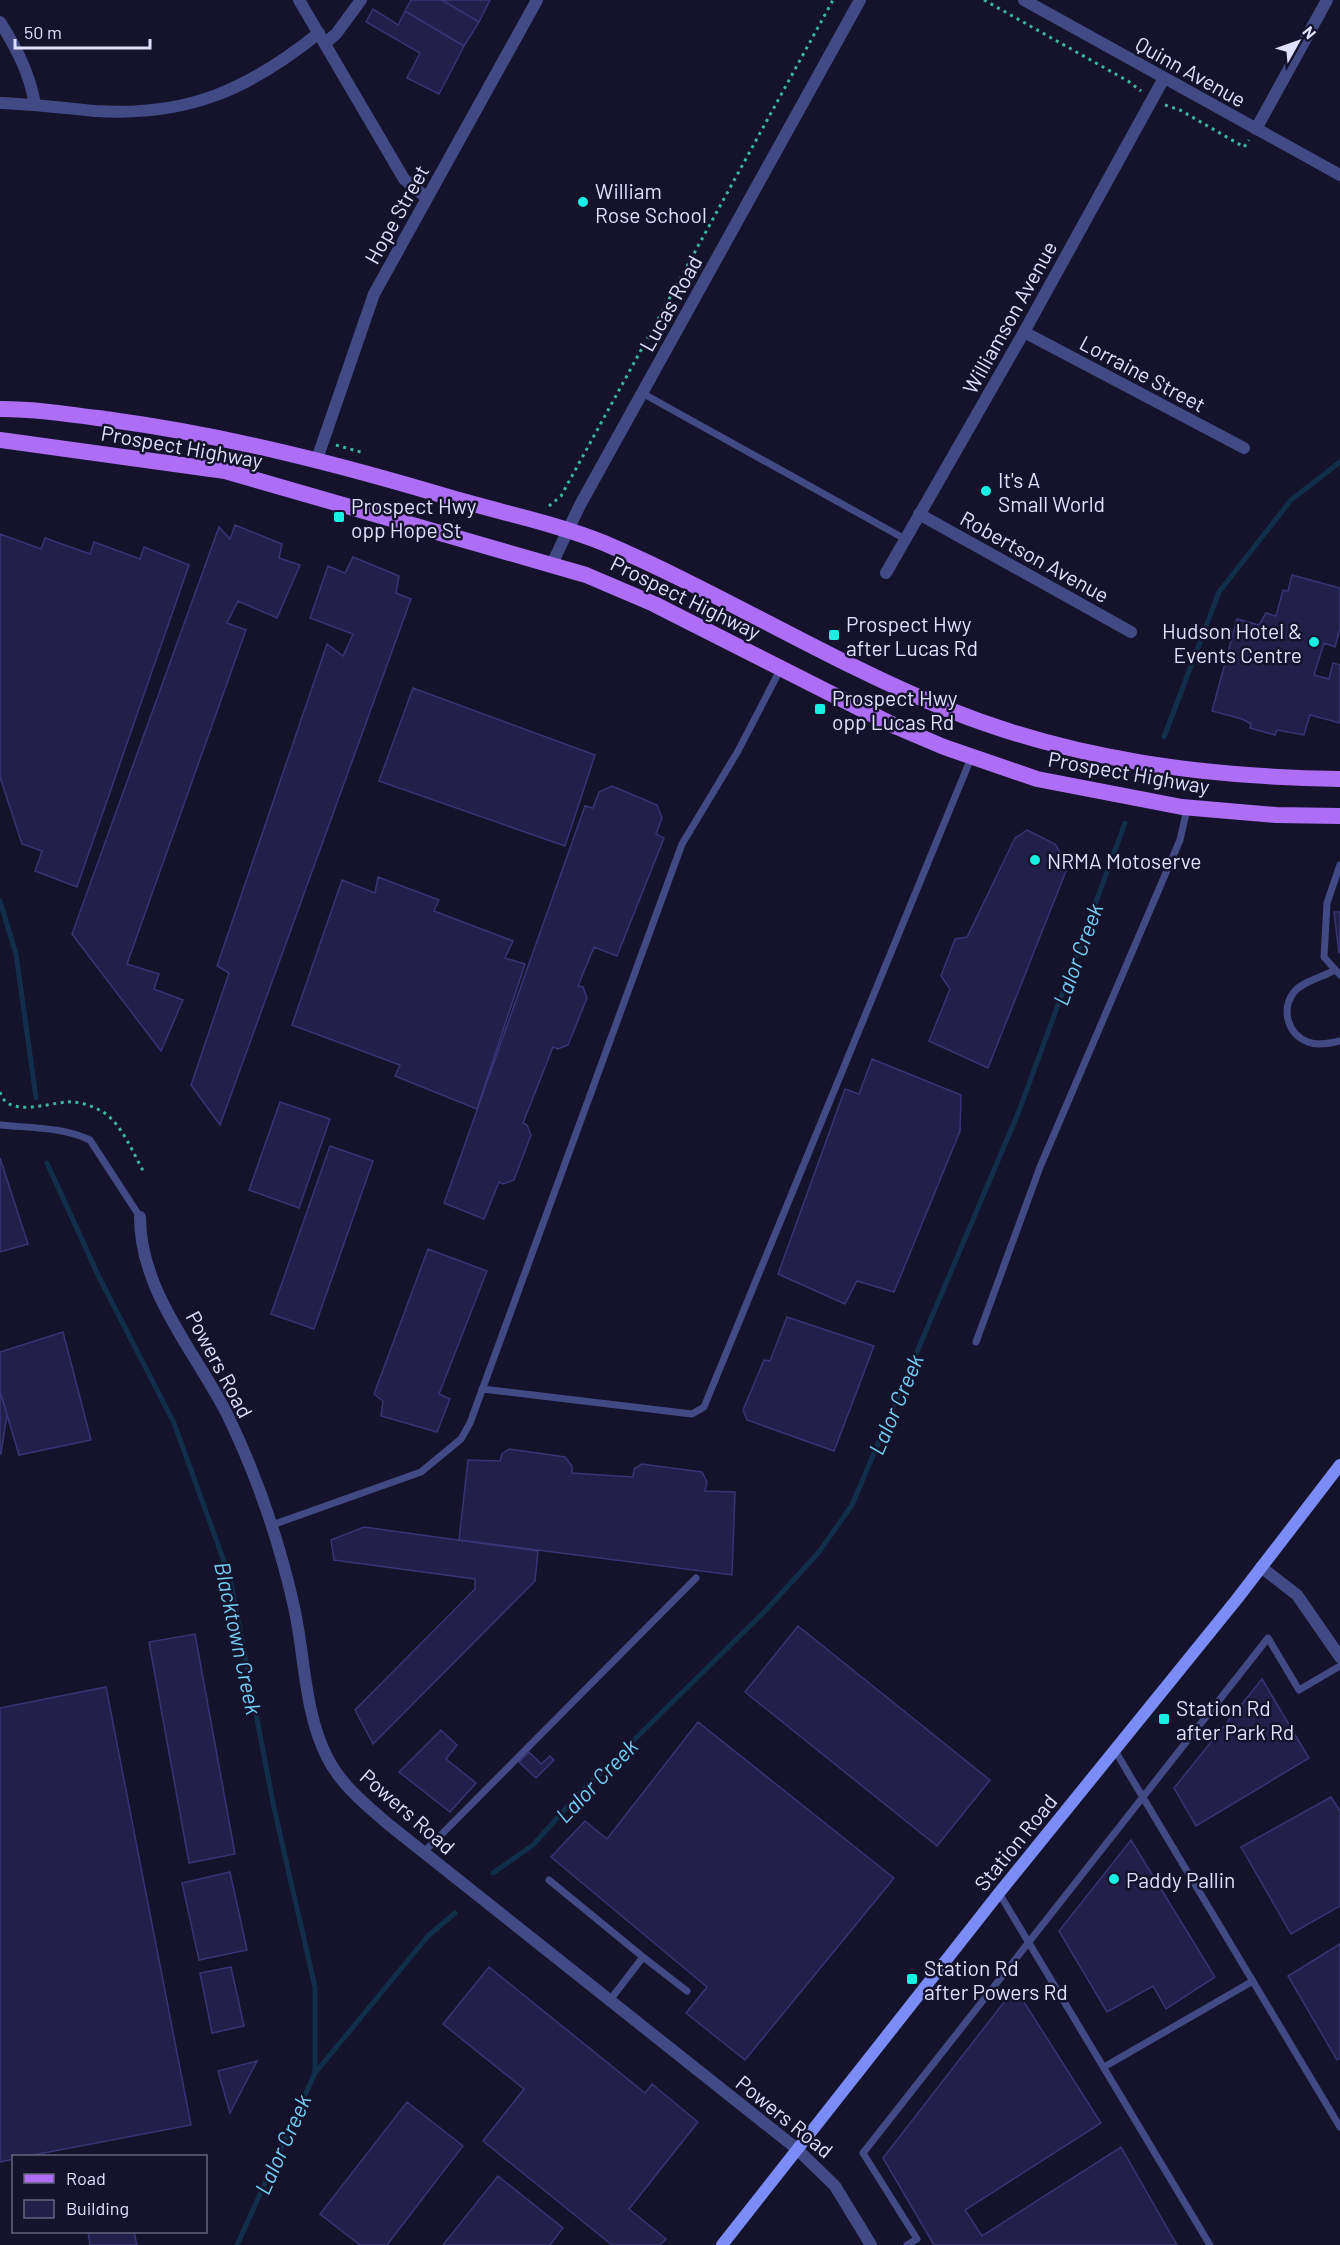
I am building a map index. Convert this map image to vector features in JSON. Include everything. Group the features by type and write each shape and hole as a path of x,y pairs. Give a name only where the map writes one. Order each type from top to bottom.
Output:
{"main road":[{"name":"Prospect Highway","path":"3,409 180,429 320,451 599,541 686,579 894,686 1001,729 1066,748 1193,772 1340,779"},
{"name":"Prospect Highway","path":"0,440 225,471 592,577 654,604 897,727 971,757 1037,779 1187,808 1276,815 1340,816"},
{"name":"Station Road","path":"722,2245 1340,1465"}],"street":[{"path":"299,0 404,179 427,198"},
{"path":"0,103 34,104 96,111 144,112 181,107 212,99 242,87 322,38 336,34 361,0"},
{"name":"Hope Street","path":"320,451 374,294 537,0"},
{"name":"Lucas Road","path":"552,564 567,531 642,393 860,0"},
{"name":"Quinn Avenue","path":"1024,0 1340,176"},
{"path":"1256,129 1327,0"},
{"path":"0,22 21,56 30,82 34,104"},
{"name":"Williamson Avenue","path":"886,573 1024,332 1164,78"},
{"name":"Lorraine Street","path":"1024,332 1244,448"},
{"name":"Robertson Avenue","path":"919,514 1131,632"},
{"name":"Powers Road","path":"140,1217 144,1261 226,1413 257,1482 272,1525 294,1609 312,1710 327,1758 355,1795 797,2149 835,2186 871,2245"},
{"path":"1261,1567 1297,1595 1340,1657"}],"lane":[{"path":"642,393 905,539"},
{"path":"0,446 24,442"},
{"path":"272,1525 421,1472 461,1439 482,1389 682,844 738,751 782,668"},
{"path":"482,1389 692,1414 704,1407 971,757"},
{"path":"976,1342 1040,1167 1180,840 1187,808"},
{"path":"1340,865 1327,903 1324,957 1338,973 1299,987 1289,1001 1287,1018 1293,1032 1308,1042 1316,1044 1340,1041"},
{"path":"0,1125 51,1129 77,1134 90,1140 140,1217"},
{"path":"424,1852 696,1578"},
{"path":"907,2245 917,2240 863,2153 1268,1638 1299,1690 1340,1666"},
{"path":"1114,1749 1340,2127"},
{"path":"549,1880 687,1991"},
{"path":"999,1893 1210,2245"},
{"path":"610,2000 643,1957"},
{"path":"1104,2067 1253,1981"}],"path":[{"path":"543,506 551,506 561,496 833,0"},
{"path":"984,0 1128,81 1136,88"},
{"path":"1170,108 1180,110 1244,147 1246,145"},
{"path":"320,451 371,455"},
{"path":"0,1092 2,1100 23,1107 70,1102 86,1104 104,1112 118,1127 145,1174"}],"building":[{"path":"411,0 442,0 479,22 464,46 405,11"},
{"path":"442,0 490,0 479,22"},
{"path":"373,9 398,25 405,11 464,46 439,94 407,78 420,53 366,22"},
{"path":"235,525 282,544 279,558 300,565 277,618 238,601 227,623 246,630 127,964 159,974 154,989 183,1000 161,1051 72,934 219,527 230,539"},
{"path":"0,534 41,549 45,538 90,554 94,542 140,559 144,547 189,565 77,887 35,871 42,851 22,844 0,777"},
{"path":"353,557 399,576 396,593 411,599 220,1125 191,1085 229,973 217,966 327,644 343,656 353,634 310,618 328,566 345,573"},
{"path":"1292,575 1340,588 1340,629 1335,647 1324,643 1314,675 1329,679 1333,663 1340,665 1340,723 1310,715 1304,735 1277,730 1275,735 1250,728 1251,724 1242,719 1212,711 1237,619 1259,625 1266,613 1276,616 1283,590 1288,591"},
{"path":"413,688 595,755 565,846 379,781"},
{"path":"612,786 657,805 662,818 656,834 664,838 617,956 594,947 578,986 583,987 587,998 568,1045 558,1049 553,1047 523,1123 527,1125 531,1135 514,1180 503,1184 499,1182 484,1219 444,1203 585,806 593,808 599,792"},
{"path":"1027,830 1055,844 1061,854 1058,867 1066,871 988,1068 929,1041 950,989 941,976 955,939 967,937 1015,838"},
{"path":"378,877 439,900 434,911 513,941 505,958 525,964 477,1109 395,1076 400,1065 292,1025 342,880 375,893"},
{"path":"1334,912 1340,912 1340,953 1339,953"},
{"path":"872,1059 961,1095 960,1131 894,1292 857,1281 845,1304 778,1274 845,1089 859,1094"},
{"path":"280,1102 330,1119 299,1208 249,1190"},
{"path":"330,1146 373,1161 314,1329 271,1314"},
{"path":"0,1158 28,1244 0,1252"},
{"path":"428,1249 487,1271 439,1394 450,1399 437,1432 381,1416 383,1401 374,1394"},
{"path":"787,1317 874,1346 834,1451 747,1420 743,1410 764,1360 770,1361"},
{"path":"63,1332 91,1440 19,1455 0,1391 0,1352"},
{"path":"0,1391 7,1414 1,1454 0,1454"},
{"path":"509,1449 565,1457 572,1466 572,1473 633,1477 634,1469 642,1464 702,1472 707,1482 705,1491 735,1492 732,1575 459,1540 468,1460 500,1461 502,1454"},
{"path":"364,1527 538,1551 535,1581 373,1744 355,1710 475,1589 475,1579 334,1560 331,1540"},
{"path":"798,1626 990,1780 937,1846 745,1692"},
{"path":"195,1634 235,1854 189,1863 149,1642"},
{"path":"1262,1679 1309,1758 1196,1826 1174,1788"},
{"path":"106,1687 191,2125 33,2155 12,2155 12,2159 0,2162 0,1708"},
{"path":"698,1722 894,1878 745,2060 686,2013 707,1987 551,1857 585,1821 607,1839"},
{"path":"441,1730 457,1745 446,1759 476,1783 450,1812 399,1772"},
{"path":"529,1752 541,1764 550,1756 554,1760 536,1778 519,1762"},
{"path":"1331,1797 1340,1811 1340,1906 1291,1934 1241,1847"},
{"path":"1131,1840 1215,1977 1166,2009 1153,1986 1107,2012 1059,1931"},
{"path":"230,1872 247,1950 199,1960 182,1883"},
{"path":"1340,1944 1340,2058 1337,2060 1288,1976"},
{"path":"231,1967 244,2026 212,2033 200,1973"},
{"path":"489,1967 645,2093 652,2084 698,2122 629,2209 666,2239 660,2245 612,2245 483,2141 524,2089 443,2024"},
{"path":"1015,1988 1101,2123 965,2210 982,2236 1121,2147 1177,2245 934,2245 883,2158"},
{"path":"257,2061 230,2113 218,2071"},
{"path":"407,2102 463,2146 387,2245 360,2245 320,2214"},
{"path":"498,2176 563,2228 550,2245 443,2245"},
{"path":"88,2233 134,2233 137,2245 90,2245"}],"waterway":[{"name":"Lalor Creek","path":"1164,737 1219,592 1291,500 1340,462"},
{"name":"Lalor Creek","path":"493,1873 533,1845 577,1796 767,1609 819,1552 852,1505 1019,1111 1125,823"},
{"name":"Blacktown Creek","path":"0,901 16,954 36,1098"},
{"name":"Blacktown Creek","path":"47,1163 99,1277 174,1423 230,1578 274,1808 315,1987 315,2073"},
{"name":"Lalor Creek","path":"237,2245 315,2073 428,1936 455,1913"}],"place":[{"name":"William Rose School","path":"583,202"},
{"name":"It's A Small World","path":"986,491"},
{"name":"Prospect Hwy opp Hope St","path":"339,517"},
{"name":"Prospect Hwy after Lucas Rd","path":"834,635"},
{"name":"Hudson Hotel & Events Centre","path":"1314,642"},
{"name":"Prospect Hwy opp Lucas Rd","path":"820,709"},
{"name":"NRMA Motoserve","path":"1035,860"},
{"name":"Station Rd after Park Rd","path":"1164,1719"},
{"name":"Paddy Pallin","path":"1114,1879"},
{"name":"Station Rd after Powers Rd","path":"912,1979"}]}
